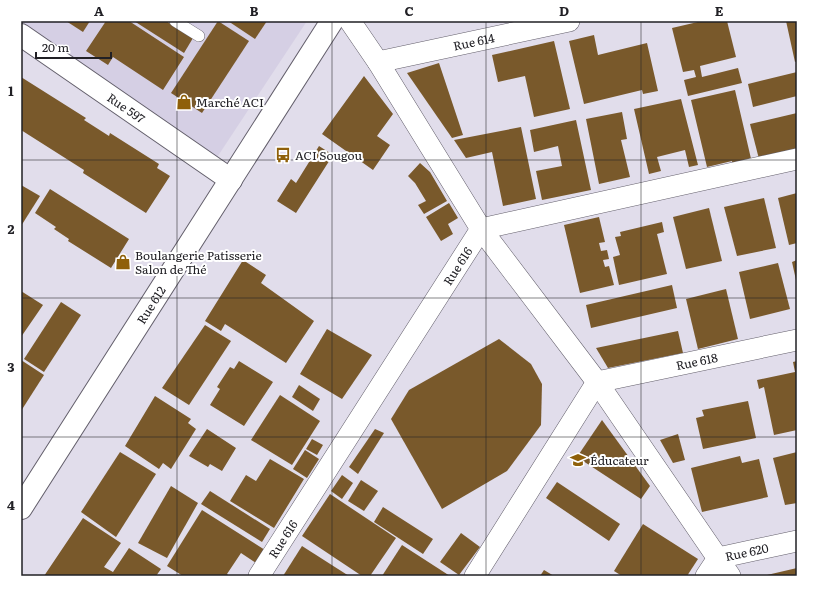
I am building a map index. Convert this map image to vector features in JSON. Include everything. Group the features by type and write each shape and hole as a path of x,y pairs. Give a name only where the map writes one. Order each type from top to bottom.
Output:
{"street":[{"name":"Rue 612","path":"21,508 332,21"},
{"path":"350,21 378,62 481,229 597,382 730,576"},
{"name":"Rue 614","path":"378,62 569,21"},
{"name":"Rue 597","path":"23,39 231,180"},
{"path":"481,229 797,159"},
{"name":"Rue 616","path":"259,576 481,229"},
{"name":"Rue 618","path":"597,382 797,340"},
{"path":"475,576 597,382"},
{"name":"Rue 620","path":"706,576 718,558 797,541"}],"lane":[{"path":"175,21 199,36"}],"shaded area":[{"name":"Marché ACI","path":"21,21 307,21 208,171 21,33"}],"building":[{"path":"66,21 90,21 83,32"},
{"path":"106,21 129,21 184,57 163,90 113,57 108,65 86,51"},
{"path":"134,21 166,21 193,38 184,53"},
{"path":"218,21 249,41 202,113 171,93"},
{"path":"228,21 267,21 255,39"},
{"path":"702,21 727,21 736,57 700,66 702,77 738,68 742,83 688,96 684,80 696,77 694,70 683,72 672,28"},
{"path":"786,21 797,21 797,61 795,62"},
{"path":"594,35 598,55 647,43 658,91 643,94 642,90 584,104 569,41"},
{"path":"554,41 570,109 534,117 525,76 498,82 492,55"},
{"path":"439,63 463,135 452,138 407,73"},
{"path":"797,72 797,96 753,107 748,84"},
{"path":"364,76 393,114 377,136 390,145 373,170 322,134"},
{"path":"21,77 86,118 84,120 109,136 110,133 159,164 157,168 170,176 146,213 83,173 84,170 21,130"},
{"path":"735,90 752,163 733,167 732,161 707,167 691,100"},
{"path":"681,99 698,165 689,167 685,150 657,157 661,171 649,174 634,109"},
{"path":"622,112 627,139 621,140 630,177 599,184 586,119"},
{"path":"797,113 797,150 759,159 750,124"},
{"path":"576,120 591,190 542,200 536,171 562,166 558,146 534,152 530,130"},
{"path":"521,127 536,199 503,206 492,152 466,158 454,140"},
{"path":"319,146 333,155 296,213 277,201 291,179 296,183"},
{"path":"420,163 430,172 447,201 424,214 418,205 426,201 415,183 408,176"},
{"path":"21,185 40,196 21,226"},
{"path":"50,189 129,239 111,268 68,241 69,239 54,229 56,227 35,213"},
{"path":"797,193 797,243 789,245 778,198"},
{"path":"764,198 776,248 737,256 724,207"},
{"path":"449,203 458,218 448,224 453,234 441,241 426,217"},
{"path":"709,208 722,261 686,269 673,217"},
{"path":"599,217 605,242 599,243 601,251 607,250 609,259 603,260 605,267 609,266 614,285 580,293 564,225"},
{"path":"662,222 664,232 657,234 667,274 619,285 613,257 620,255 615,237 621,236 620,232"},
{"path":"243,260 266,275 261,283 314,321 286,363 225,324 221,331 205,321"},
{"path":"797,260 797,280 796,280 792,262"},
{"path":"778,263 790,309 750,319 739,272"},
{"path":"672,285 677,308 591,328 586,305"},
{"path":"726,289 738,339 698,349 686,299"},
{"path":"21,291 43,305 21,337"},
{"path":"61,302 81,315 44,372 24,359"},
{"path":"205,325 231,341 189,405 162,388"},
{"path":"327,329 372,355 342,399 300,374"},
{"path":"678,331 683,353 608,368 596,348"},
{"path":"499,339 531,364 542,384 541,425 507,471 442,509 391,419 409,390"},
{"path":"21,360 44,375 21,411"},
{"path":"239,361 273,382 244,426 210,405 220,389 217,387 230,367 234,369"},
{"path":"797,361 797,430 774,435 764,387 759,389 757,380 795,372 793,362"},
{"path":"299,385 320,399 313,411 292,397"},
{"path":"280,395 320,421 292,465 251,440"},
{"path":"155,396 191,419 188,423 196,429 171,469 163,463 159,469 125,446"},
{"path":"748,401 756,438 703,449 696,418 704,416 702,410"},
{"path":"602,420 650,486 641,499 577,457"},
{"path":"207,429 236,448 222,471 210,464 208,467 189,456"},
{"path":"375,429 384,433 358,474 349,467"},
{"path":"678,434 685,460 673,463 660,440"},
{"path":"312,439 323,445 317,455 306,449"},
{"path":"305,450 319,459 307,478 293,469"},
{"path":"120,452 156,474 116,537 81,512"},
{"path":"797,452 797,503 785,505 773,458"},
{"path":"740,456 742,463 759,459 768,497 702,512 691,468"},
{"path":"270,459 304,479 274,528 230,501 246,475 256,481"},
{"path":"342,475 353,483 342,499 331,491"},
{"path":"361,480 378,491 364,511 348,501"},
{"path":"557,482 620,524 609,541 546,498"},
{"path":"171,486 198,503 167,558 138,543"},
{"path":"210,491 270,529 262,542 201,504"},
{"path":"330,494 396,538 370,576 362,576 302,536"},
{"path":"383,507 433,539 423,554 374,522"},
{"path":"202,510 265,550 256,563 241,553 227,574 229,576 183,576 167,566"},
{"path":"83,518 121,543 104,567 113,572 129,548 161,569 156,576 44,576"},
{"path":"643,524 698,559 687,576 622,576 614,571"},
{"path":"461,533 480,547 459,575 440,562"},
{"path":"402,545 450,576 382,576"},
{"path":"302,546 349,576 283,576"},
{"path":"797,568 797,576 767,576 767,575"},
{"path":"544,570 554,576 540,576"}],"place":[{"name":"Marché ACI","path":"184,102"},
{"name":"ACI Sougou","path":"283,155"},
{"name":"Boulangerie Patisserie Salon de Thé","path":"123,262"},
{"name":"Éducateur","path":"578,460"}]}
